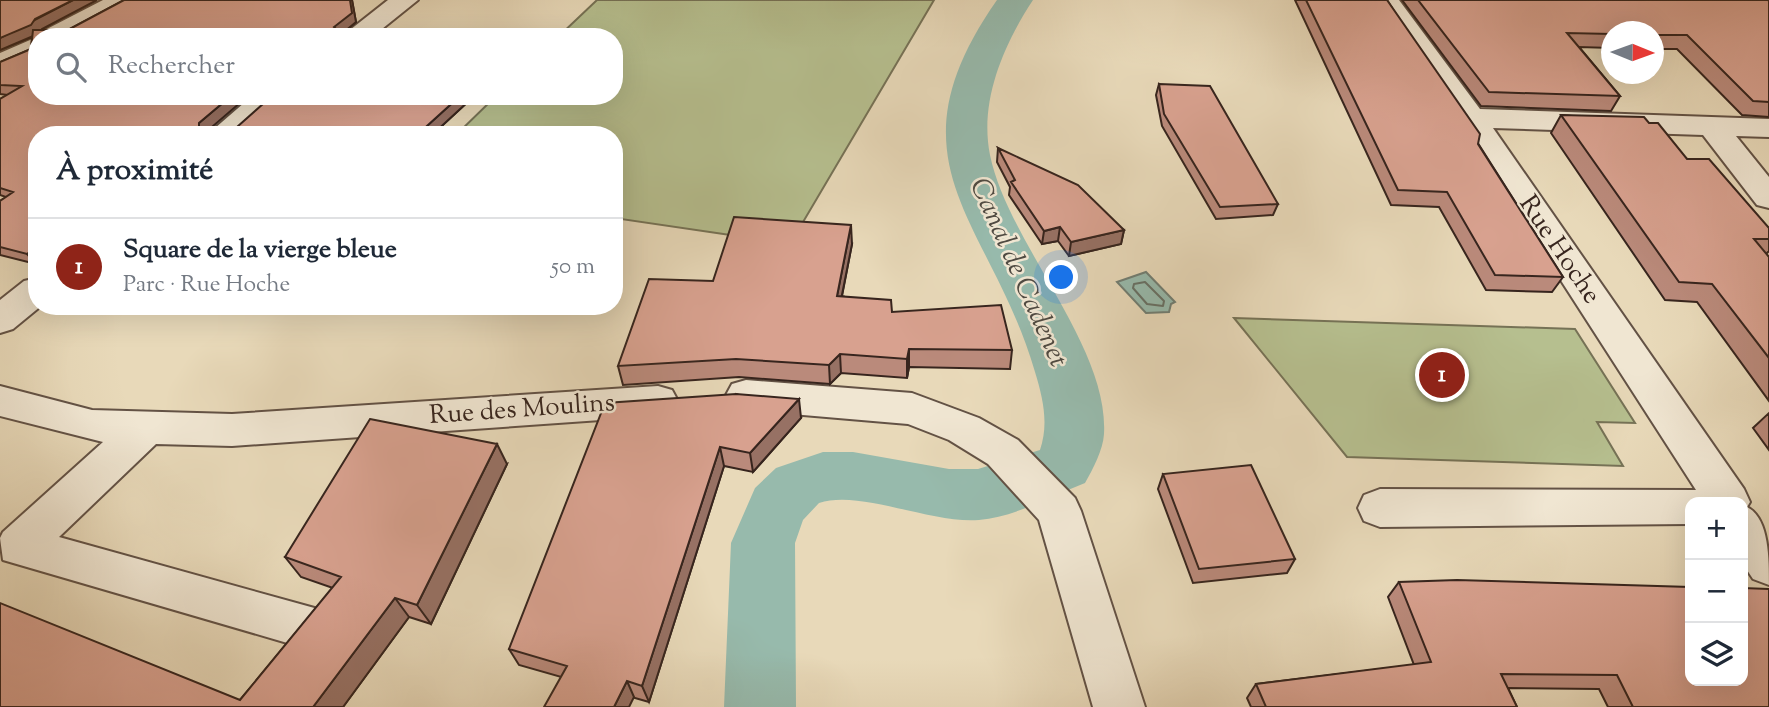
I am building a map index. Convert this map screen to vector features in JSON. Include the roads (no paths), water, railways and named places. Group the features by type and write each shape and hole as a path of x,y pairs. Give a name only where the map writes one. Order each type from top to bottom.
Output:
{"street":[{"path":"69,28 123,0"},
{"path":"366,28 405,0"},
{"name":"Rue Hoche","path":"1386,0 1471,118 1725,497"},
{"path":"0,64 28,50"},
{"path":"233,126 259,105"},
{"path":"1471,118 1769,128"},
{"path":"1712,126 1769,198"},
{"path":"0,320 28,297"},
{"name":"Rue des Moulins","path":"0,401 92,426 232,430 739,395 912,409 964,429 1003,452 1059,511 1119,707"},
{"path":"9,554 146,428"},
{"path":"1380,508 1685,506"},
{"path":"1748,533 1769,565"},
{"path":"9,554 301,625"}],"water":[{"path":"1146,272 1175,302 1171,304 1169,312 1146,313 1117,282"}],"waterway":[{"name":"Canal de Cadenet","path":"760,707 763,543 777,507 797,486 823,477 853,477 949,494 978,495 1010,487 1064,466 1074,434 1071,397 1058,356 977,189 968,155 968,115 977,73 994,34 1015,0"}],"place":[{"name":"Square de la vierge bleue","path":"1442,375"}]}
